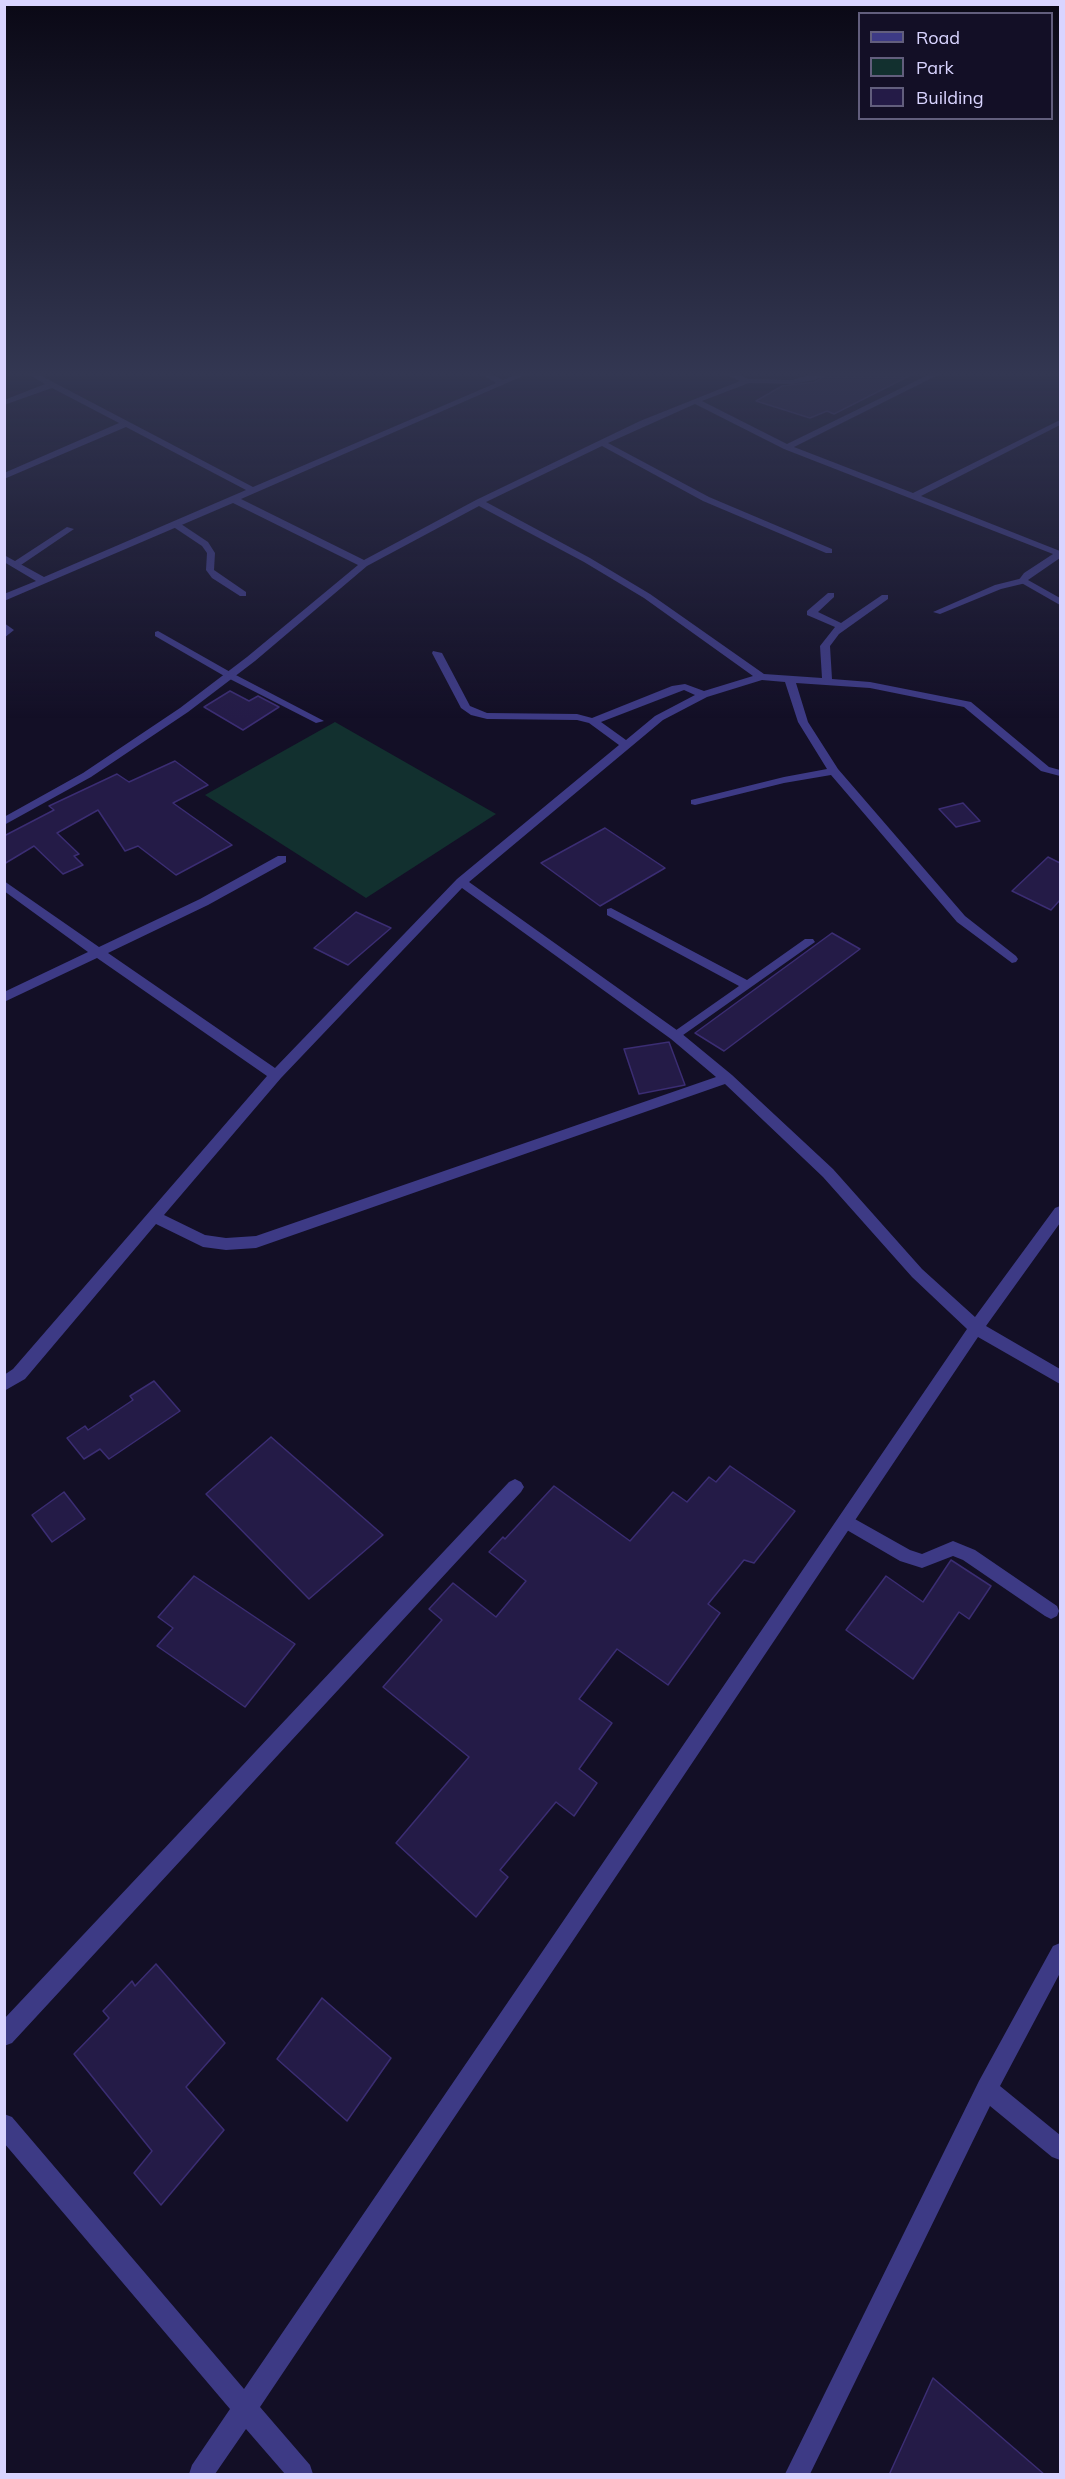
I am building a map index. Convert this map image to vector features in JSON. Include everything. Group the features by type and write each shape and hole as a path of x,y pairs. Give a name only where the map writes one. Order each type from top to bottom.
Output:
{"street":[{"path":"248,488 252,490"},
{"path":"4,598 257,488"},
{"path":"4,822 135,744 229,675 364,564 509,488"},
{"path":"684,488 706,500 829,551"},
{"path":"896,488 1060,554 1027,575 1023,581 1060,602"},
{"path":"916,495 931,488"},
{"path":"233,499 364,564"},
{"path":"479,502 587,560 647,596 761,677"},
{"path":"4,558 43,581"},
{"path":"831,595 811,613 840,626"},
{"path":"827,681 825,646 840,626 885,597"},
{"path":"437,653 466,708 475,713 487,716 577,717 593,721 626,745"},
{"path":"4,1384 19,1374 276,1075 461,882 659,718 703,695 761,677 896,688 967,704 1045,769 1057,773 1060,784"},
{"path":"789,678 803,722 834,771 961,919 1011,959"},
{"path":"593,721 676,688 685,687 703,695"},
{"path":"695,802 784,780 834,771"},
{"path":"4,998 204,902 282,859"},
{"path":"461,882 676,1036 727,1078 828,1173 917,1273 976,1328 1060,1377"},
{"path":"4,885 98,953 276,1075"},
{"path":"153,1216 203,1241 226,1244 256,1242 727,1078"},
{"path":"201,2475 976,1328 1060,1212"},
{"path":"4,2035 514,1487"},
{"path":"797,2475 987,2089 1060,1953"},
{"path":"987,2089 1060,2149"},
{"path":"4,2125 301,2475"}],"lane":[{"path":"175,524 205,544 211,553 210,570 215,576 243,594"},
{"path":"15,565 70,529"},
{"path":"938,612 998,587 1023,581"},
{"path":"4,626 9,630 4,635"},
{"path":"158,634 229,675 319,720"},
{"path":"611,912 747,986"},
{"path":"676,1036 809,942"},
{"path":"846,1521 906,1556 922,1562 953,1548 1051,1611"}],"green space":[{"path":"335,722 496,814 366,898 205,795"}],"building":[{"path":"230,691 249,701 258,696 279,707 243,730 204,707"},
{"path":"175,761 208,785 173,803 232,845 176,875 138,846 125,851 98,810 57,833 79,854 74,856 83,865 63,874 34,846 4,864 4,836 54,810 49,806 117,774 129,782"},
{"path":"963,803 980,821 956,827 939,809"},
{"path":"605,828 665,868 600,906 541,863"},
{"path":"1048,857 1060,863 1060,900 1051,910 1012,891"},
{"path":"356,912 391,928 348,965 314,948"},
{"path":"832,933 860,949 724,1051 695,1033"},
{"path":"669,1042 685,1085 639,1094 624,1049"},
{"path":"154,1381 180,1411 109,1459 100,1449 84,1459 67,1438 85,1426 88,1430 133,1400 130,1396"},
{"path":"271,1437 383,1535 309,1599 206,1494"},
{"path":"730,1466 795,1511 754,1563 744,1560 708,1604 720,1613 668,1685 617,1649 579,1699 612,1723 579,1769 597,1783 574,1816 556,1802 500,1870 508,1877 476,1917 396,1843 469,1757 383,1687 442,1620 429,1609 453,1583 496,1617 526,1581 489,1552 503,1537 505,1539 554,1486 630,1541 673,1492 687,1502 709,1477 716,1482"},
{"path":"64,1492 85,1519 52,1542 32,1515"},
{"path":"951,1560 991,1586 969,1619 959,1612 913,1679 846,1630 886,1576 923,1602"},
{"path":"194,1576 295,1644 245,1707 157,1646 173,1628 158,1617"},
{"path":"156,1964 225,2043 186,2087 224,2130 161,2205 134,2173 152,2151 74,2054 109,2018 103,2011 132,1981 135,1986"},
{"path":"322,1998 391,2058 347,2121 277,2059"},
{"path":"933,2378 1045,2475 889,2475"}]}
